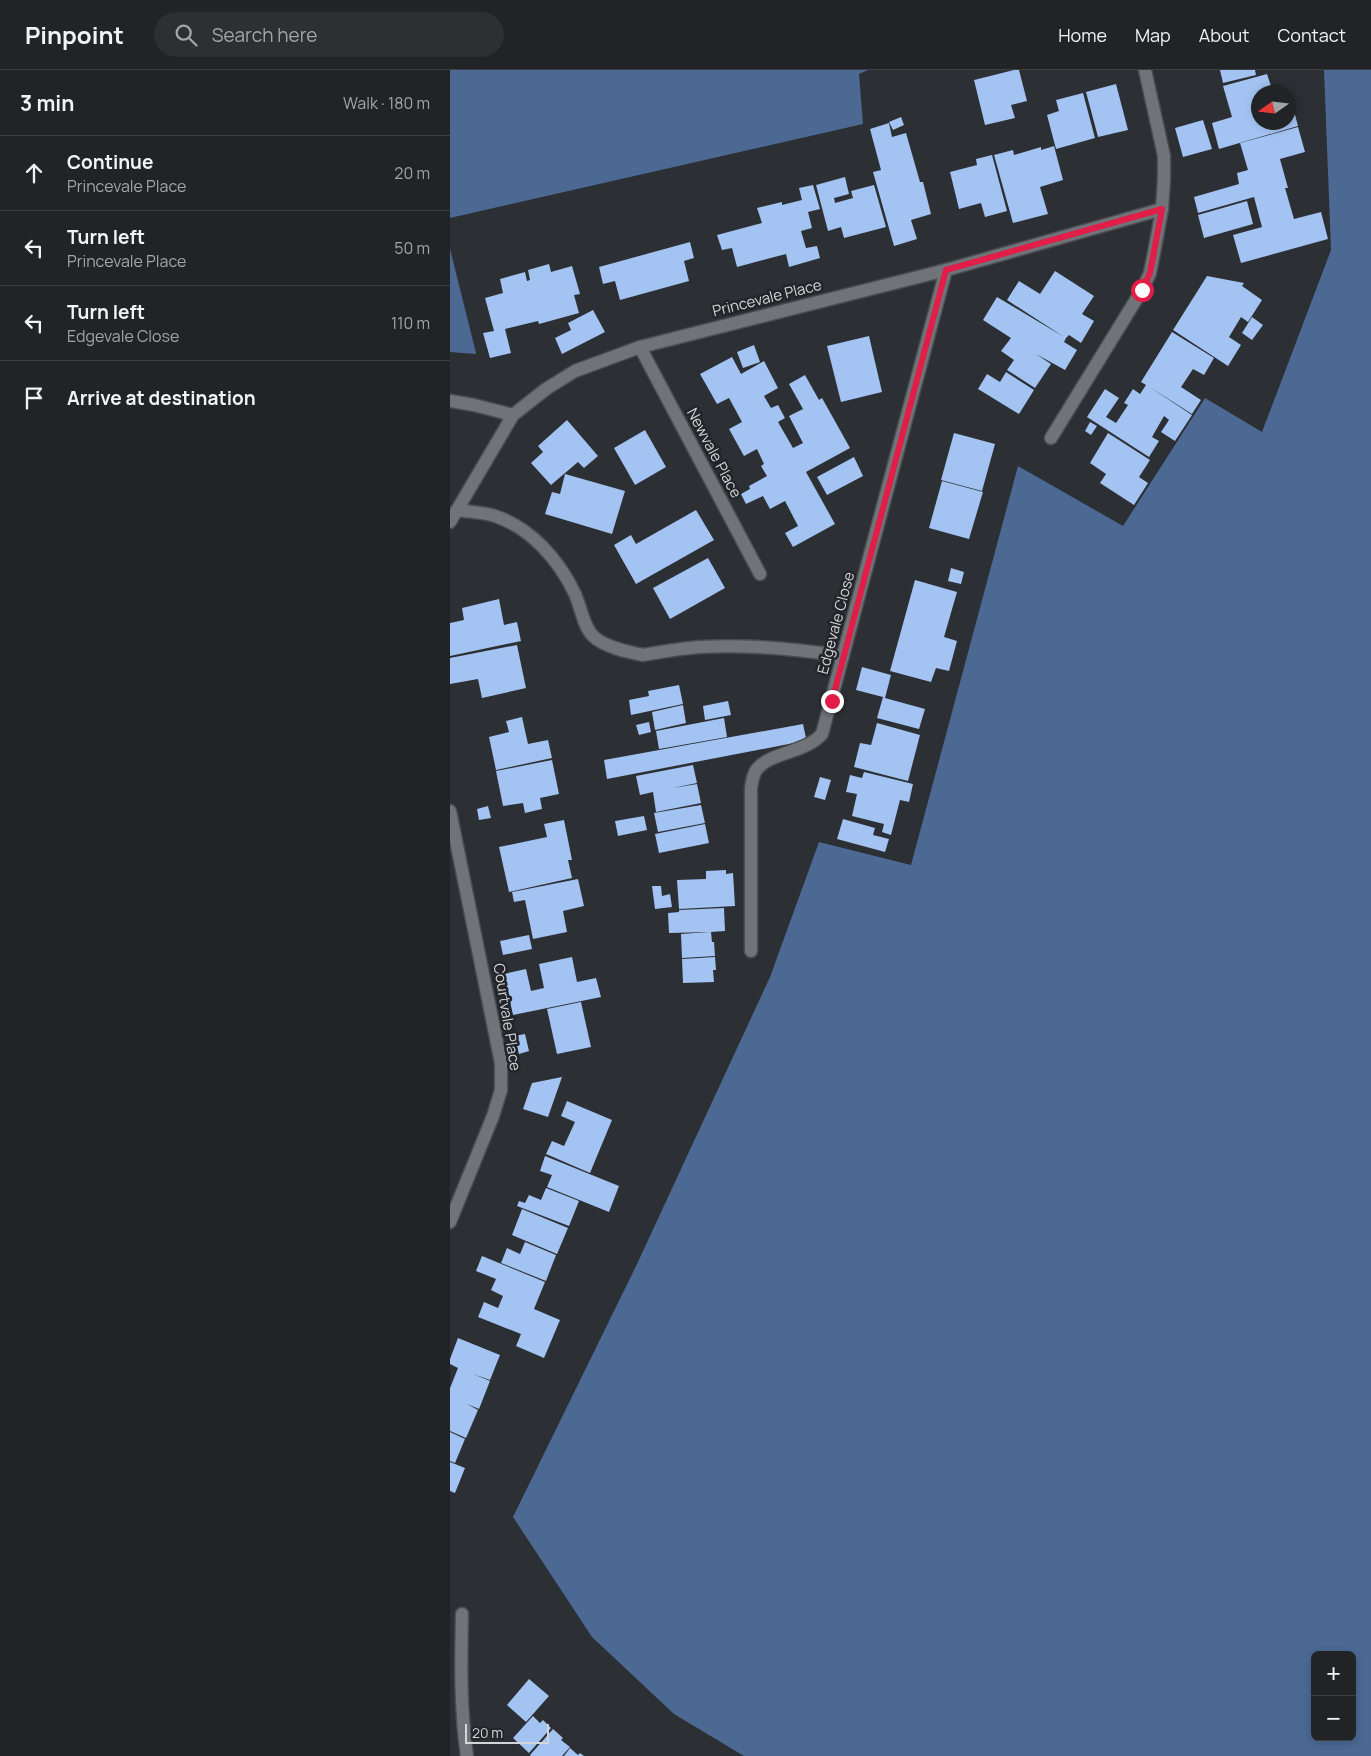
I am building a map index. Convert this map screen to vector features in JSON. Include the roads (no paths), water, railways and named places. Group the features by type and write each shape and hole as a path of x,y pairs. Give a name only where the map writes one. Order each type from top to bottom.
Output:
{"street":[{"path":"1051,438 1142,290 1150,273 1162,209 1164,156 1145,70"},
{"name":"Princevale Place","path":"450,522 513,415 546,389 575,371 640,347 946,270 1162,209"},
{"name":"Edgevale Close","path":"751,951 751,788 753,777 756,770 763,764 811,744 822,734 946,270"},
{"name":"Newvale Place","path":"640,347 760,574"},
{"path":"450,401 513,415"},
{"path":"457,510 493,515 518,527 542,547 554,560 570,584 590,632 595,638 604,643 643,654 700,647 730,646 778,647 843,656"},
{"name":"Courtvale Place","path":"450,811 454,853 501,1063 501,1090 493,1116 451,1215"},
{"path":"462,1614 460,1671 464,1736 468,1756"}]}
